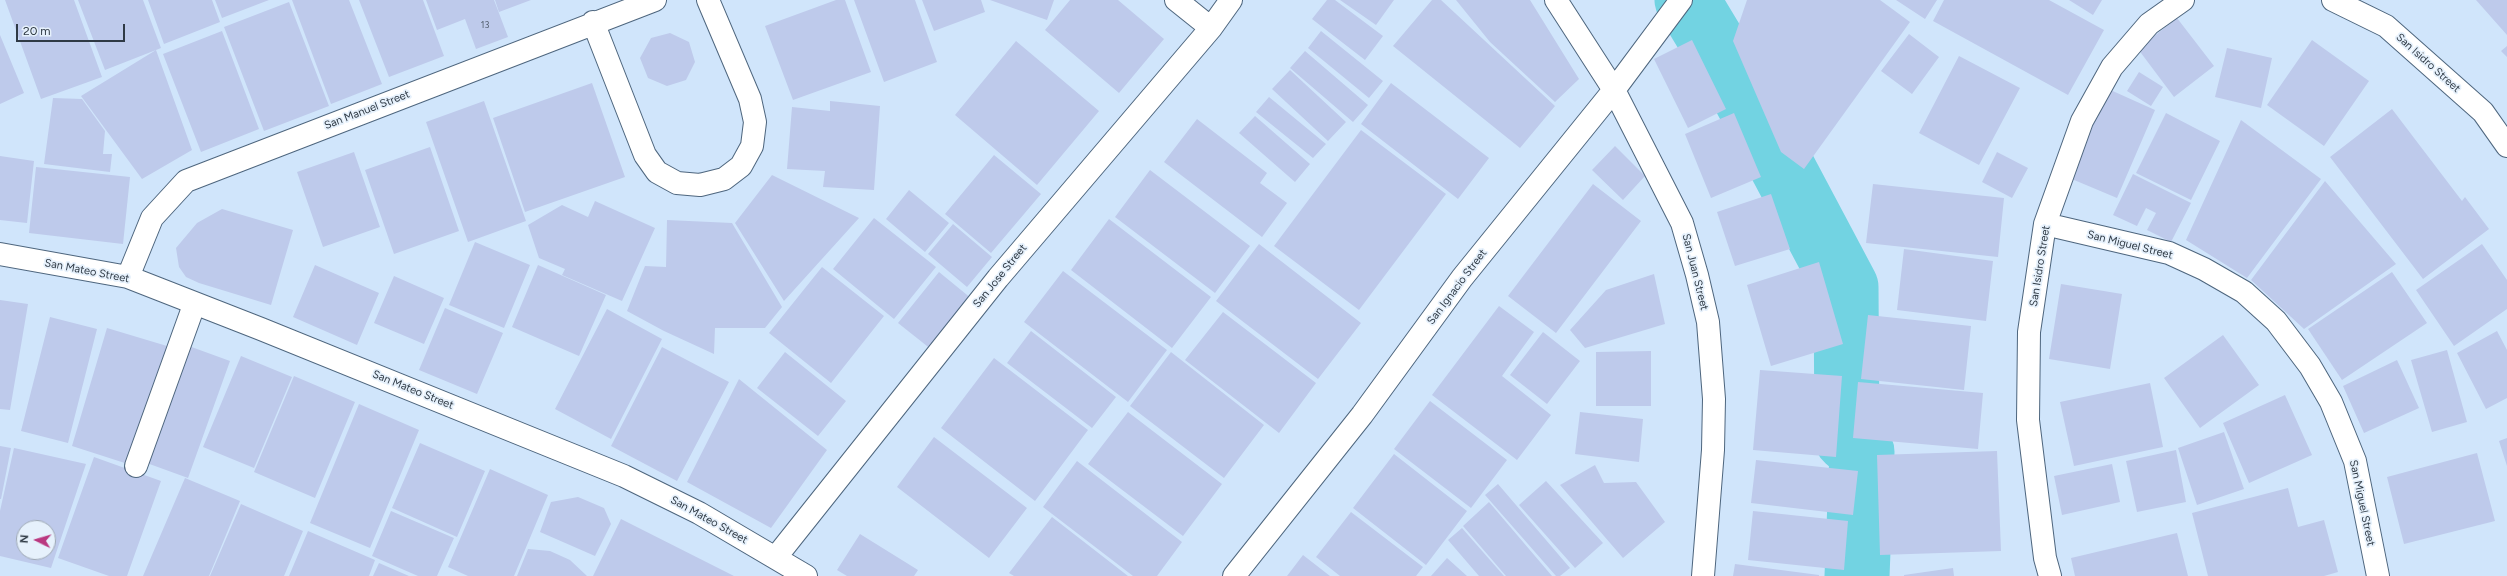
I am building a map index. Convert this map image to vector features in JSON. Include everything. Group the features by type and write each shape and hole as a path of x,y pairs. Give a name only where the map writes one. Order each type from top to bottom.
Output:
{"street":[{"name":"San Manuel Street","path":"128,277 152,218 186,181 593,22 655,0"},
{"path":"593,22 645,155 657,172 677,183 700,185 724,179 741,166 752,146 754,122 750,99 708,0"},
{"path":"1176,0 1211,28"},
{"name":"San Jose Street","path":"776,557 998,278 1211,28 1231,0"},
{"name":"San Juan Street","path":"1556,0 1614,90 1682,223 1708,322 1714,399 1713,443 1703,576"},
{"name":"San Isidro Street","path":"2050,576 2028,420 2029,332 2046,224 2082,121 2112,67 2149,24 2182,0"},
{"name":"San Isidro Street","path":"2333,0 2386,26 2482,112 2507,146"},
{"name":"San Ignacio Street","path":"1234,576 1362,415 1462,278 1614,90 1677,6"},
{"name":"San Miguel Street","path":"2046,224 2169,253 2204,269 2244,292 2276,321 2310,366 2332,402 2355,461 2378,576"},
{"name":"San Mateo Street","path":"0,254 128,277 194,305 268,332 624,476 699,513 806,576"},
{"path":"136,466 194,305"}],"building":[{"path":"5,0 74,0 102,77 41,99"},
{"path":"78,0 143,0 161,48 105,70"},
{"path":"148,0 212,0 220,22 164,44"},
{"path":"215,0 269,0 222,18"},
{"path":"292,0 349,0 382,84 331,104"},
{"path":"359,0 423,0 444,56 389,77"},
{"path":"426,0 494,0 508,37 476,49 465,19 437,30"},
{"path":"495,0 531,0 499,12"},
{"path":"836,0 845,0 871,72 793,100 765,26"},
{"path":"854,0 915,0 937,62 884,82"},
{"path":"922,0 981,0 985,12 934,31"},
{"path":"990,0 1054,0 1047,20"},
{"path":"1070,0 1118,0 1164,39 1119,93 1045,30"},
{"path":"1327,0 1335,0 1383,36 1365,60 1312,19"},
{"path":"1340,0 1394,0 1376,25"},
{"path":"1432,0 1441,0 1555,106 1520,148 1393,46"},
{"path":"1456,0 1530,0 1579,79 1555,102 1490,42"},
{"path":"1747,0 1880,0 1910,22 1804,169 1781,152 1733,41"},
{"path":"1896,0 1937,0 1925,19"},
{"path":"1944,0 2049,0 2104,30 2068,95 1933,21"},
{"path":"2069,0 2102,0 2093,15"},
{"path":"2476,0 2507,0 2507,35"},
{"path":"289,2 329,106 264,131 224,27"},
{"path":"2177,18 2214,66 2174,97 2138,49"},
{"path":"222,31 259,129 201,152 163,54"},
{"path":"1321,31 1383,81 1369,98 1308,48"},
{"path":"670,33 689,42 695,62 686,80 667,86 648,78 640,58 651,38"},
{"path":"1909,34 1939,57 1912,94 1881,71"},
{"path":"0,35 24,93 0,104"},
{"path":"1692,40 1726,109 1688,128 1654,59"},
{"path":"2312,40 2369,81 2324,146 2267,105"},
{"path":"1016,41 1099,111 1037,185 955,115"},
{"path":"2507,46 2507,57 2501,51"},
{"path":"2227,48 2272,58 2261,108 2215,97"},
{"path":"156,50 192,150 142,179 81,96"},
{"path":"1305,51 1368,105 1353,122 1290,68"},
{"path":"1959,56 2020,88 1979,165 1919,133"},
{"path":"1290,70 1346,122 1328,141 1272,89"},
{"path":"2139,72 2163,87 2151,106 2127,91"},
{"path":"592,83 625,177 525,212 493,118"},
{"path":"1391,83 1489,158 1458,199 1361,124"},
{"path":"2106,88 2155,110 2117,198 2067,177"},
{"path":"1269,97 1326,144 1313,158 1256,112"},
{"path":"53,98 82,99 105,131 103,154 112,154 110,172 44,164"},
{"path":"484,101 526,221 468,242 426,122"},
{"path":"830,101 880,106 874,190 823,187 825,171 787,169 792,107 830,111"},
{"path":"2392,109 2462,201 2465,197 2489,229 2423,279 2330,157"},
{"path":"1734,113 1761,177 1711,198 1685,134"},
{"path":"2166,113 2220,141 2191,200 2136,173"},
{"path":"1255,116 1310,164 1295,182 1239,133"},
{"path":"1197,119 1267,173 1260,183 1287,203 1262,237 1164,162"},
{"path":"2241,120 2321,179 2247,278 2186,240"},
{"path":"1361,130 1446,194 1359,310 1274,246"},
{"path":"1615,146 1645,176 1623,200 1592,170"},
{"path":"430,147 459,231 394,254 365,170"},
{"path":"354,152 380,227 323,247 297,172"},
{"path":"1997,152 2028,168 2012,198 1982,182"},
{"path":"994,155 1041,194 991,253 945,214"},
{"path":"0,156 34,161 27,223 0,220"},
{"path":"36,167 130,177 123,244 29,233"},
{"path":"1150,170 1250,246 1215,293 1115,217"},
{"path":"2133,174 2191,203 2171,242 2147,230 2156,213 2146,208 2137,226 2113,215"},
{"path":"772,175 859,218 784,301 735,223"},
{"path":"2325,181 2396,264 2304,329 2251,280"},
{"path":"1593,184 1641,221 1556,333 1508,296"},
{"path":"1873,184 2004,198 1998,257 1866,243"},
{"path":"909,190 949,223 925,252 886,219"},
{"path":"1771,194 1790,249 1735,266 1717,212"},
{"path":"595,201 655,228 622,301 562,275 565,269 539,258 528,225 562,205 588,217"},
{"path":"222,209 293,230 271,305 199,283 186,277 179,267 176,248 197,223"},
{"path":"874,218 936,267 894,319 833,269"},
{"path":"1109,219 1211,297 1172,348 1071,270"},
{"path":"667,220 732,223 782,307 765,328 715,328 714,354 664,331 627,311 645,266 666,267"},
{"path":"953,224 992,257 967,287 928,254"},
{"path":"475,242 530,265 504,328 449,305"},
{"path":"1259,244 1361,323 1318,379 1216,301"},
{"path":"2482,244 2507,280 2507,309 2454,346 2416,290"},
{"path":"1904,249 1993,261 1986,321 1897,310"},
{"path":"1819,262 1843,344 1771,366 1747,285"},
{"path":"315,265 379,293 357,345 293,317"},
{"path":"538,265 606,295 579,356 512,327"},
{"path":"822,267 884,316 831,383 769,333"},
{"path":"1063,271 1167,350 1128,402 1024,322"},
{"path":"939,272 972,299 932,350 898,323"},
{"path":"2392,272 2427,323 2342,380 2308,329"},
{"path":"1654,274 1665,324 1585,348 1570,330 1606,290"},
{"path":"394,276 444,298 424,344 374,323"},
{"path":"2061,284 2122,294 2110,369 2049,359"},
{"path":"0,300 28,304 10,410 0,409"},
{"path":"1499,306 1534,332 1502,376 1551,415 1517,460 1432,395"},
{"path":"445,308 503,333 477,394 419,370"},
{"path":"607,309 662,339 611,439 555,409"},
{"path":"1223,312 1316,383 1279,433 1185,360"},
{"path":"1868,315 1971,326 1964,390 1861,379"},
{"path":"50,317 97,329 68,443 21,431"},
{"path":"107,328 167,346 131,465 72,446"},
{"path":"1031,331 1116,397 1092,428 1007,363"},
{"path":"2497,331 2507,350 2507,398 2486,409 2457,353"},
{"path":"1543,332 1580,361 1547,404 1510,375"},
{"path":"2223,335 2259,385 2200,428 2164,378"},
{"path":"186,345 230,361 188,478 144,462"},
{"path":"662,347 729,382 677,481 611,446"},
{"path":"2447,350 2467,422 2432,432 2411,360"},
{"path":"1651,351 1651,406 1596,406 1596,352"},
{"path":"785,352 846,401 818,436 757,388"},
{"path":"1171,352 1264,425 1224,478 1130,406"},
{"path":"241,356 292,377 254,468 203,447"},
{"path":"994,358 1088,430 1035,501 941,428"},
{"path":"2397,360 2419,408 2364,433 2343,386"},
{"path":"1760,370 1842,376 1836,457 1753,450"},
{"path":"294,376 355,402 315,498 254,472"},
{"path":"739,379 827,450 771,528 687,482"},
{"path":"1858,382 1983,393 1978,449 1853,438"},
{"path":"2150,383 2163,447 2074,466 2060,402"},
{"path":"2285,395 2312,455 2249,483 2223,423"},
{"path":"1430,401 1507,460 1471,508 1394,449"},
{"path":"359,404 419,430 370,548 310,523"},
{"path":"1128,412 1222,484 1183,536 1088,464"},
{"path":"1580,412 1643,419 1639,462 1575,454"},
{"path":"2224,432 2244,489 2197,505 2178,448"},
{"path":"934,437 1027,508 989,558 897,487"},
{"path":"2507,438 2507,466 2499,441"},
{"path":"420,443 485,471 457,537 392,508"},
{"path":"0,446 11,448 1,499 0,499"},
{"path":"14,448 86,464 56,553 56,520 16,520 16,560 0,556 0,511"},
{"path":"2176,450 2186,502 2137,512 2126,461"},
{"path":"1997,451 2001,551 1880,555 1877,455"},
{"path":"2477,453 2495,521 2404,544 2387,477"},
{"path":"1394,454 1467,511 1426,565 1353,508"},
{"path":"94,457 161,481 127,576 109,576 58,558"},
{"path":"1756,460 1858,471 1853,515 1751,503"},
{"path":"1077,461 1182,542 1157,576 1133,576 1043,507"},
{"path":"2112,464 2120,502 2062,515 2054,476"},
{"path":"1595,465 1604,483 1636,482 1665,522 1623,558 1560,485"},
{"path":"490,469 548,495 514,576 468,576 448,567"},
{"path":"185,478 240,501 209,576 143,576"},
{"path":"1546,481 1603,543 1575,568 1519,505"},
{"path":"1498,484 1570,568 1560,576 1556,576 1485,495"},
{"path":"2288,488 2298,527 2324,520 2338,572 2324,576 2208,576 2192,513"},
{"path":"578,497 604,508 611,524 595,556 540,532 551,502"},
{"path":"1489,502 1552,576 1506,576 1463,526"},
{"path":"241,504 303,531 284,576 210,576"},
{"path":"391,511 454,538 437,576 418,576 372,556"},
{"path":"1753,511 1848,521 1844,570 1748,560"},
{"path":"1351,512 1423,567 1416,576 1340,576 1316,557"},
{"path":"1052,517 1128,576 1014,576 1009,573"},
{"path":"621,519 734,576 593,576"},
{"path":"1462,528 1504,576 1479,576 1448,540"},
{"path":"308,531 375,560 369,576 289,576"},
{"path":"2177,533 2188,576 2075,576 2071,558"},
{"path":"860,534 918,570 914,576 847,576 837,570"},
{"path":"528,549 550,551 570,560 587,576 517,576"},
{"path":"1303,555 1330,576 1287,576"},
{"path":"1447,558 1467,576 1431,576"},
{"path":"17,560 54,560 51,568"},
{"path":"379,563 409,576 373,576"},
{"path":"1735,564 1819,575 1819,576 1733,576"},
{"path":"1953,568 1954,576 1904,576 1904,575"}],"waterway":[{"path":"1687,0 1743,93 1846,287 1847,439 1862,452 1857,576"}]}
